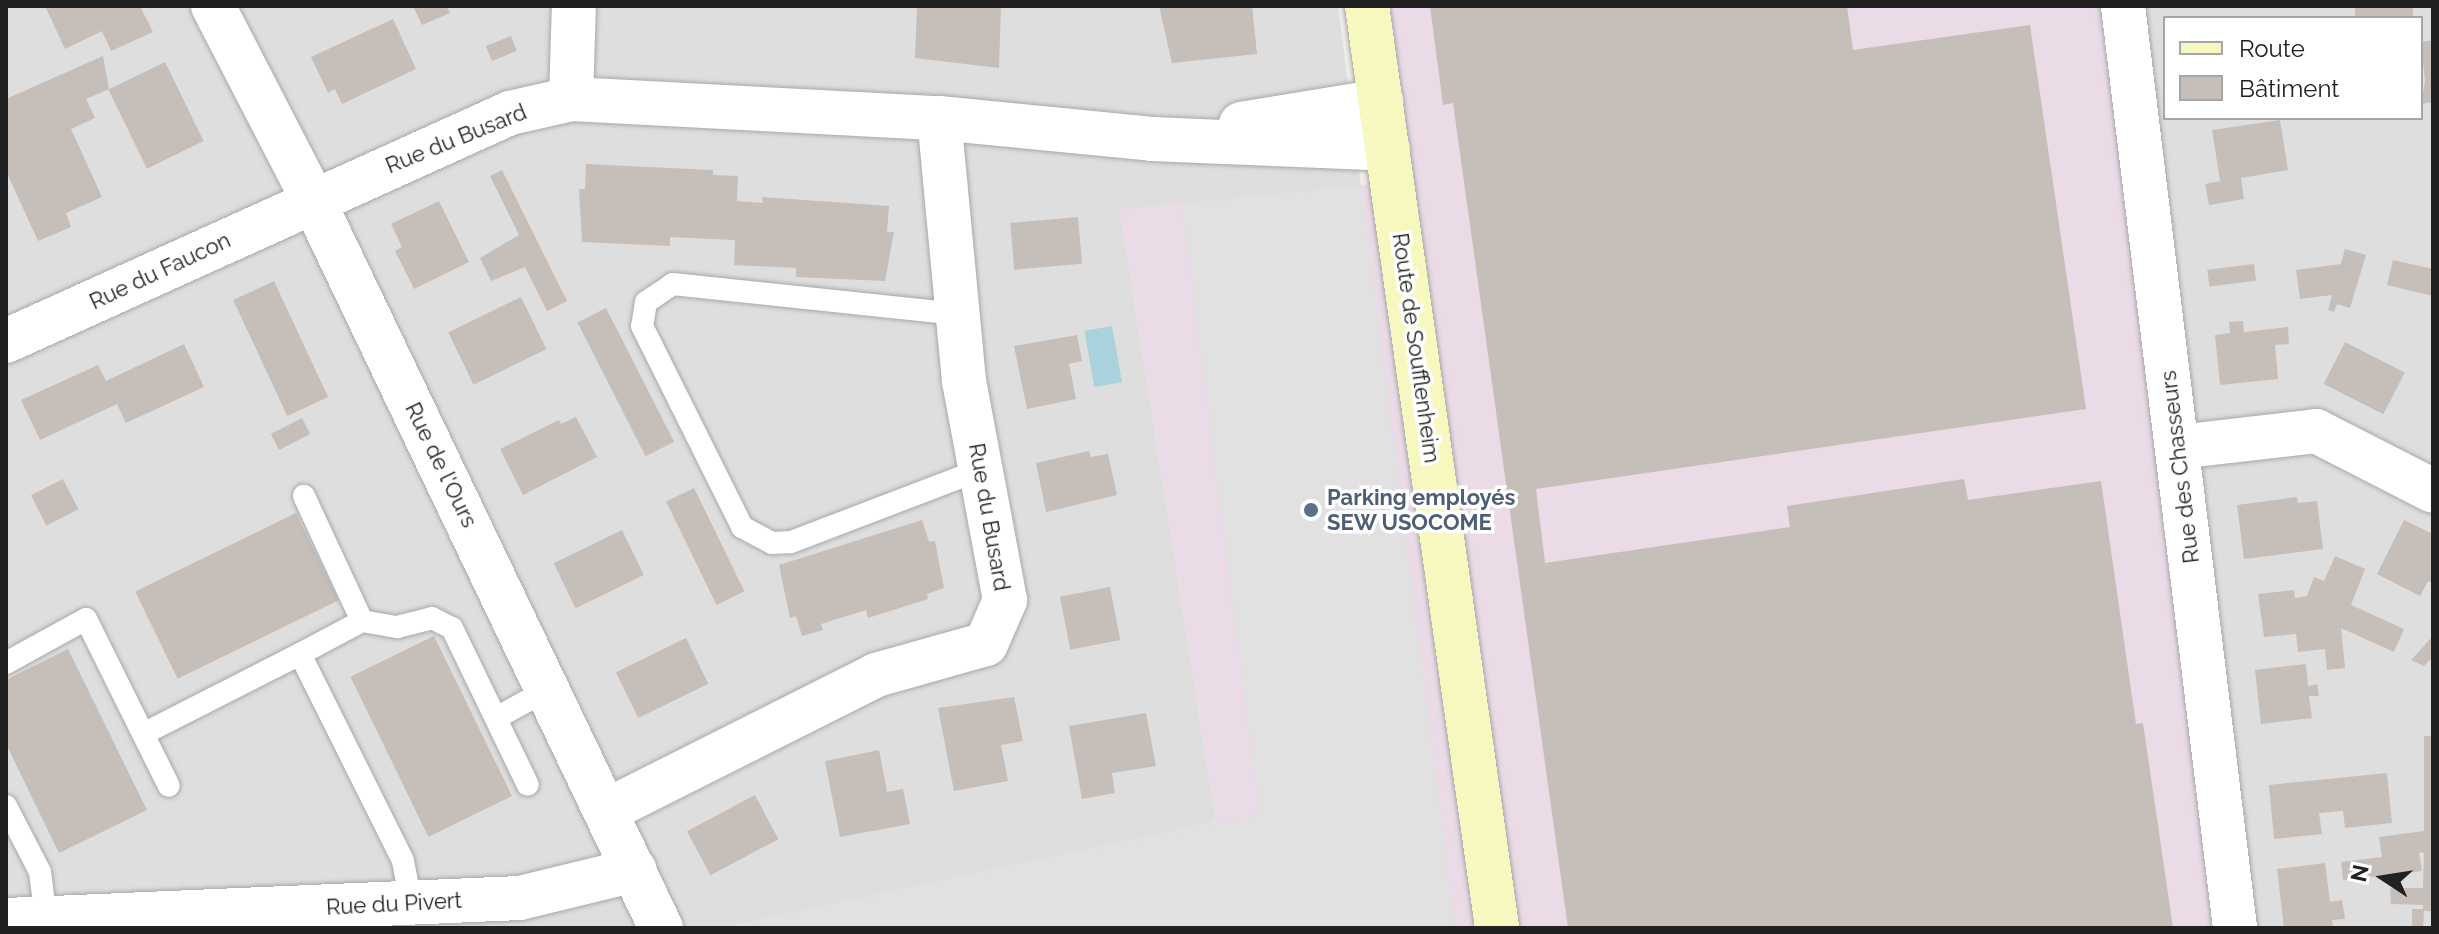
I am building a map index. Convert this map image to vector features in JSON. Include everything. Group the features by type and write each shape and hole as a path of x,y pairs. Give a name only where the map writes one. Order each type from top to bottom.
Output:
{"main road":[{"name":"Route de Soufflenheim","path":"1367,6 1497,928"}],"street":[{"name":"Rue de l'Ours","path":"213,6 313,200 608,810 661,928"},
{"path":"571,99 574,6"},
{"name":"Rue des Chasseurs","path":"2123,6 2235,928"},
{"name":"Rue du Busard","path":"313,200 510,113 571,99 939,118 1152,139 1388,149"},
{"name":"Rue du Busard","path":"1152,139 1381,101"},
{"name":"Rue du Busard","path":"608,810 876,675 986,644 1005,600 980,470 958,314 939,118"},
{"name":"Rue du Faucon","path":"6,341 313,200"},
{"path":"2178,447 2316,431 2433,491"},
{"name":"Rue du Pivert","path":"26,919 228,920 411,903 520,898 635,870"}],"lane":[{"path":"958,314 673,284 646,302 642,326 742,527 772,543 791,542 980,470"},
{"path":"304,496 362,621"},
{"path":"143,734 362,621 397,627 432,618 452,628 528,785"},
{"path":"6,663 86,619 169,786"},
{"path":"300,654 403,861 411,903"},
{"path":"496,718 549,689"},
{"path":"6,806 40,872 26,919"}],"shaded area":[{"path":"6,6 1338,6 1361,186 1120,210 1216,822 722,928 6,928"},
{"path":"1389,6 2108,6 2212,928 722,928 1216,822 1120,210 1410,180"},
{"path":"2108,6 2433,6 2433,928 2212,928"},
{"name":"Parking employés SEW USOCOME","path":"1361,186 1455,928 722,928 1259,815 1182,205"}],"water":[{"path":"1112,326 1122,382 1094,387 1084,331"}],"building":[{"path":"45,6 140,6 153,32 111,51 102,31 65,49"},
{"path":"413,6 447,6 450,13 422,25"},
{"path":"917,6 1001,6 999,68 915,58"},
{"path":"1159,6 1252,6 1257,54 1172,63"},
{"path":"1430,6 1847,6 1853,50 2030,25 2086,409 1536,489 1545,563 1790,527 1787,506 1964,479 1968,500 2101,481 2136,724 2143,723 2173,928 1568,928 1453,103 1443,105"},
{"path":"2355,6 2413,6 2413,16 2355,16"},
{"path":"393,19 416,69 342,104 335,89 328,93 311,57"},
{"path":"511,36 517,51 492,61 486,46"},
{"path":"2433,40 2433,102 2423,104 2425,82 2423,42"},
{"path":"103,56 109,89 86,99 95,118 71,129 102,197 66,213 71,227 38,241 6,171 6,99"},
{"path":"165,62 204,141 147,169 108,90"},
{"path":"2280,120 2288,170 2241,178 2244,199 2209,205 2205,184 2220,181 2212,130"},
{"path":"586,164 713,170 713,175 738,176 737,201 763,203 762,197 889,206 887,232 894,232 885,281 796,277 796,268 734,265 735,240 670,237 670,246 582,242 579,189 585,189"},
{"path":"502,170 567,301 547,311 525,267 491,281 480,258 519,235 490,176"},
{"path":"439,201 469,262 414,289 395,251 402,247 391,224"},
{"path":"1078,217 1082,264 1014,270 1010,223"},
{"path":"2345,249 2366,255 2350,308 2337,304 2334,312 2328,310 2332,295 2300,299 2296,270 2341,264"},
{"path":"2393,260 2433,269 2433,296 2387,285"},
{"path":"2254,264 2256,281 2209,287 2207,270"},
{"path":"274,281 328,397 287,416 233,300"},
{"path":"521,297 546,349 474,385 448,333"},
{"path":"606,308 674,442 646,456 577,323"},
{"path":"2243,321 2244,332 2288,327 2289,344 2275,345 2278,379 2220,385 2215,335 2230,333 2229,322"},
{"path":"1077,335 1082,361 1069,364 1076,399 1027,409 1014,346"},
{"path":"2345,342 2405,372 2383,414 2324,384"},
{"path":"184,344 204,387 126,423 117,404 40,440 21,400 98,365 106,381"},
{"path":"576,417 597,457 523,495 500,449 559,420 561,424"},
{"path":"302,418 310,434 279,450 271,434"},
{"path":"1089,451 1091,457 1108,454 1117,495 1046,512 1036,463"},
{"path":"63,479 78,509 46,526 31,495"},
{"path":"694,488 744,591 717,605 666,502"},
{"path":"2297,497 2298,503 2317,501 2323,549 2244,559 2237,505"},
{"path":"296,513 339,600 178,679 135,591"},
{"path":"922,520 929,542 935,541 944,588 927,594 928,599 868,618 866,610 821,624 823,630 802,636 796,616 790,618 779,565"},
{"path":"2404,520 2433,534 2433,583 2428,581 2420,596 2377,574"},
{"path":"622,530 644,575 576,608 554,563"},
{"path":"2335,556 2365,569 2351,605 2404,629 2394,652 2341,628 2345,668 2327,670 2325,649 2298,652 2296,634 2264,637 2258,594 2294,590 2295,598 2307,596 2314,577 2324,581"},
{"path":"1110,587 1120,640 1070,650 1060,597"},
{"path":"434,636 512,796 428,837 350,677"},
{"path":"2433,636 2433,657 2424,666 2411,660"},
{"path":"686,638 708,684 638,718 616,672"},
{"path":"68,649 147,810 59,853 6,744 6,680"},
{"path":"2306,664 2308,686 2317,684 2319,696 2309,696 2312,718 2261,724 2255,670"},
{"path":"1014,697 1023,741 1001,745 1008,781 954,791 938,708"},
{"path":"1146,713 1156,766 1112,773 1115,793 1082,799 1069,726"},
{"path":"2424,736 2433,736 2433,911 2424,911 2423,928 2412,928 2412,909 2423,909 2423,905 2391,904 2390,888 2423,888 2424,853 2419,852 2422,871 2343,880 2341,862 2382,857 2379,837 2424,831"},
{"path":"879,750 887,792 903,789 910,824 840,837 825,761"},
{"path":"2387,773 2392,823 2345,828 2343,811 2319,813 2322,834 2274,839 2269,785"},
{"path":"755,795 778,839 710,875 687,831"},
{"path":"2325,863 2330,902 2342,900 2345,919 2332,920 2333,928 2284,928 2277,869"}],"place":[{"name":"Parking employés SEW USOCOME","path":"1311,510"}]}
